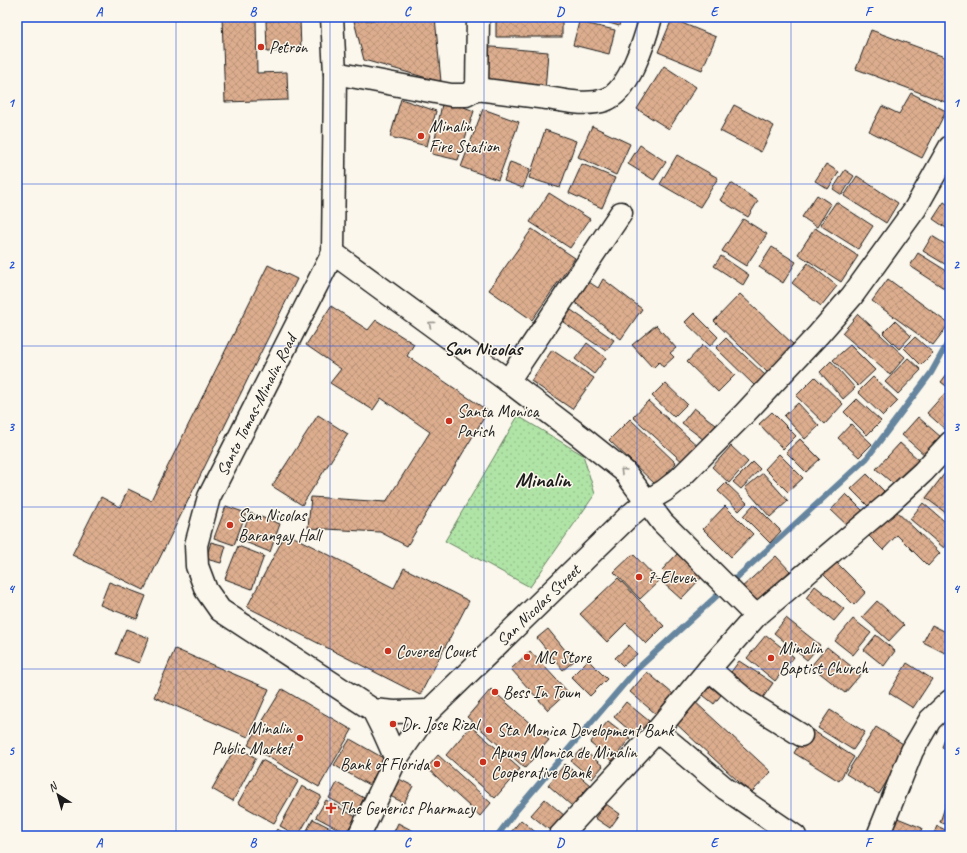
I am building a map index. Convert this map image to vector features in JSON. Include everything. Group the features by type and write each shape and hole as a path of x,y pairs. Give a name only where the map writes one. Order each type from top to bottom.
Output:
{"street":[{"name":"Santo Tomas-Minalin Road","path":"332,17 336,73 334,253 209,497 196,545 197,566 206,590 220,610 373,710 394,712 429,711"},
{"path":"477,89 478,17"},
{"path":"336,73 451,95 466,95 477,89 585,103 606,100 620,90 635,64 646,37 650,17"},
{"name":"San Nicolas Street","path":"429,711 627,518 678,480 745,413 818,335 852,296 915,209 950,147"},
{"path":"508,381 621,213"},
{"path":"334,253 508,381 624,471 648,501 662,522 756,616"},
{"path":"560,836 657,731 756,616 886,506 923,472 950,442"},
{"path":"709,669 748,702 801,735"},
{"path":"878,836 912,751 930,720 950,701"},
{"path":"373,710 396,759"},
{"path":"359,836 396,759 429,711"},
{"path":"657,731 726,789 795,836"}],"shaded area":[{"path":"950,466 950,520 922,500"}],"green space":[{"path":"518,416 583,455 595,494 530,587 445,541"}],"building":[{"path":"222,17 256,17 257,73 287,72 288,100 225,102"},
{"path":"435,17 441,82 364,60 354,21"},
{"path":"496,17 562,17 562,37 496,37"},
{"path":"590,17 621,17 619,26"},
{"path":"672,19 716,37 702,70 658,52"},
{"path":"300,20 301,50 267,52 266,21"},
{"path":"579,22 615,30 609,54 573,45"},
{"path":"871,30 950,59 950,98 948,103 856,69"},
{"path":"481,46 548,52 545,91 477,85"},
{"path":"664,66 696,87 669,129 637,109"},
{"path":"911,93 946,111 922,158 869,131 882,106 899,114"},
{"path":"401,99 436,111 427,146 390,137"},
{"path":"443,99 474,111 458,160 432,154"},
{"path":"734,105 774,126 761,152 720,131"},
{"path":"483,109 519,122 498,180 461,167"},
{"path":"592,126 630,144 616,175 578,157"},
{"path":"545,130 576,141 560,188 529,178"},
{"path":"640,145 666,162 654,180 628,164"},
{"path":"677,155 718,178 700,207 660,184"},
{"path":"510,162 530,169 523,188 504,181"},
{"path":"582,164 615,178 602,208 569,193"},
{"path":"826,164 839,172 828,189 815,181"},
{"path":"845,170 854,176 842,195 833,189"},
{"path":"857,176 898,203 886,223 844,196"},
{"path":"731,183 758,201 748,217 720,200"},
{"path":"549,193 590,219 570,248 530,222"},
{"path":"817,195 831,204 817,227 802,217"},
{"path":"836,202 873,226 858,249 820,225"},
{"path":"944,202 950,206 949,230 933,219"},
{"path":"743,219 767,234 746,266 722,251"},
{"path":"815,228 858,256 841,282 798,254"},
{"path":"532,229 575,258 532,320 489,290"},
{"path":"932,236 950,247 950,262 948,266 923,251"},
{"path":"772,247 796,262 783,283 759,267"},
{"path":"918,253 950,273 950,292 910,266"},
{"path":"721,256 749,275 743,285 714,266"},
{"path":"808,263 837,286 821,306 792,283"},
{"path":"268,265 297,279 144,590 72,555 101,497 120,507 128,489 151,500"},
{"path":"583,278 598,288 603,279 642,309 621,339 568,297"},
{"path":"888,279 949,324 933,345 872,301"},
{"path":"740,294 794,345 767,372 714,321"},
{"name":"Santa Monica Parish","path":"331,306 368,330 376,320 414,344 407,356 488,411 407,546 380,532 308,528 311,497 386,502 430,432 381,398 373,410 330,383 341,369 306,345"},
{"path":"571,310 614,340 606,351 563,322"},
{"path":"694,313 718,337 710,346 685,322"},
{"path":"858,314 905,357 890,375 842,333"},
{"path":"895,321 911,336 899,349 883,333"},
{"path":"656,325 676,348 670,353 674,357 663,367 659,362 653,368 632,345"},
{"path":"915,337 933,353 921,365 904,348"},
{"path":"726,338 766,376 756,387 716,348"},
{"path":"587,343 606,358 594,374 575,359"},
{"path":"703,345 735,375 718,392 687,362"},
{"path":"850,345 875,370 858,386 833,360"},
{"path":"552,350 594,378 572,409 531,381"},
{"path":"908,358 921,370 898,394 885,382"},
{"path":"831,361 855,388 843,399 820,372"},
{"path":"950,370 950,389 941,382"},
{"path":"815,377 843,404 825,424 796,396"},
{"path":"873,377 898,401 883,416 858,392"},
{"path":"665,383 687,404 674,417 652,396"},
{"path":"944,394 950,399 950,426 946,430 927,413"},
{"path":"857,399 881,421 867,435 844,412"},
{"path":"648,401 700,448 685,464 633,417"},
{"path":"798,403 819,426 805,439 784,416"},
{"path":"694,408 716,425 704,440 682,423"},
{"path":"772,412 796,436 783,449 759,424"},
{"path":"318,415 348,434 302,505 272,486"},
{"path":"918,417 942,438 926,456 902,435"},
{"path":"630,419 676,463 656,485 609,440"},
{"path":"851,424 872,444 859,457 838,438"},
{"path":"800,439 820,459 806,472 786,452"},
{"path":"900,443 919,460 896,486 876,469"},
{"path":"731,446 748,462 729,483 712,467"},
{"path":"779,454 803,478 788,492 765,469"},
{"path":"753,462 760,469 741,489 733,482"},
{"path":"763,473 788,501 770,517 745,488"},
{"path":"945,473 950,477 950,516 926,498"},
{"path":"867,474 884,491 869,507 851,489"},
{"path":"726,483 747,503 739,511 718,491"},
{"path":"846,494 864,512 849,527 831,510"},
{"path":"923,503 950,526 950,541 944,548 910,519"},
{"path":"754,504 781,531 770,543 743,516"},
{"name":"San Nicolas Barangay Hall","path":"226,506 246,513 234,545 214,538"},
{"path":"725,506 753,534 731,557 703,529"},
{"path":"894,509 940,553 928,566 897,535 883,550 868,535"},
{"path":"250,513 280,524 270,552 240,540"},
{"name":"Covered Court","path":"286,533 394,588 404,568 469,601 420,695 247,607"},
{"path":"211,542 226,546 221,563 206,559"},
{"path":"238,546 264,556 252,589 225,579"},
{"path":"633,554 659,581 640,599 614,572"},
{"path":"677,554 702,577 681,599 662,582 668,576 662,570"},
{"path":"776,556 790,571 755,605 740,589"},
{"path":"835,561 866,592 854,605 823,574"},
{"path":"618,578 664,626 646,644 626,623 607,642 580,614"},
{"path":"109,582 146,596 137,619 100,605"},
{"path":"815,586 844,609 834,621 806,598"},
{"path":"877,601 904,625 889,641 862,617"},
{"path":"786,618 820,645 807,660 774,633"},
{"path":"853,619 871,633 853,655 835,641"},
{"path":"932,625 950,634 950,644 945,653 923,642"},
{"path":"126,629 149,638 139,663 116,654"},
{"path":"548,629 574,661 563,670 537,638"},
{"name":"Minalin Baptist Church","path":"766,635 794,657 775,681 747,658"},
{"path":"876,635 895,651 884,666 864,650"},
{"path":"629,645 637,654 623,666 615,658"},
{"path":"827,647 861,674 845,693 811,666"},
{"path":"175,649 269,689 248,737 154,697"},
{"path":"530,651 568,692 548,710 511,669"},
{"path":"588,660 607,679 590,696 571,677"},
{"path":"739,661 773,683 760,702 726,679"},
{"path":"907,663 932,679 913,708 889,693"},
{"path":"647,672 673,694 656,714 630,692"},
{"path":"705,682 721,695 714,704 698,691"},
{"name":"Minalin Public Market","path":"282,689 352,730 319,787 248,745"},
{"path":"491,689 549,740 525,768 467,717"},
{"path":"692,699 771,772 751,793 672,720"},
{"path":"626,702 649,721 636,736 614,717"},
{"path":"830,710 865,732 853,750 818,728"},
{"path":"608,721 630,738 612,761 590,743"},
{"name":"Apung Monica de Minalin Cooperative Bank","path":"471,726 520,769 495,798 446,755"},
{"path":"876,727 908,747 879,794 846,774"},
{"path":"809,728 854,757 839,781 794,753"},
{"path":"949,729 950,730 950,751 942,747"},
{"path":"350,739 385,759 369,785 334,765"},
{"path":"236,746 256,758 233,801 212,789"},
{"path":"582,749 603,766 592,779 571,761"},
{"path":"438,755 491,803 480,816 427,768"},
{"path":"262,760 299,780 274,823 238,803"},
{"path":"565,764 590,785 572,806 548,785"},
{"path":"399,779 413,786 404,803 390,796"},
{"path":"337,783 364,798 356,813 329,798"},
{"path":"302,786 321,796 298,836 280,826"},
{"path":"950,792 950,826 940,822"},
{"path":"545,799 565,816 552,832 531,815"},
{"name":"The Generics Pharmacy","path":"326,800 356,817 346,833 316,817"},
{"path":"606,804 620,814 610,828 595,818"},
{"path":"895,817 922,828 919,836 887,836"},
{"path":"313,819 344,835 304,836"},
{"path":"521,820 540,836 516,836 511,832"},
{"path":"398,823 419,834 418,836 392,836"},
{"path":"937,826 950,832 950,836 933,836"},
{"path":"277,829 290,836 273,836"}],"waterway":[{"path":"497,836 515,812 636,670 867,458 931,373 950,339"}],"place":[{"name":"Petron","path":"261,47"},
{"name":"Minalin Fire Station","path":"421,136"},
{"name":"Santa Monica Parish","path":"449,421"},
{"name":"San Nicolas Barangay Hall","path":"230,525"},
{"name":"7-Eleven","path":"639,577"},
{"name":"Covered Court","path":"388,651"},
{"name":"MC Store","path":"527,657"},
{"name":"Minalin Baptist Church","path":"771,658"},
{"name":"Bess In Town","path":"495,692"},
{"name":"Dr. Jose Rizal","path":"393,724"},
{"name":"Sta Monica Development Bank","path":"489,730"},
{"name":"Minalin Public Market","path":"300,738"},
{"name":"Apung Monica de Minalin Cooperative Bank","path":"483,762"},
{"name":"Bank of Florida","path":"437,764"},
{"name":"The Generics Pharmacy","path":"331,808"}],"district":[{"name":"San Nicolas","path":"483,348"},
{"name":"Minalin","path":"543,480"}]}
